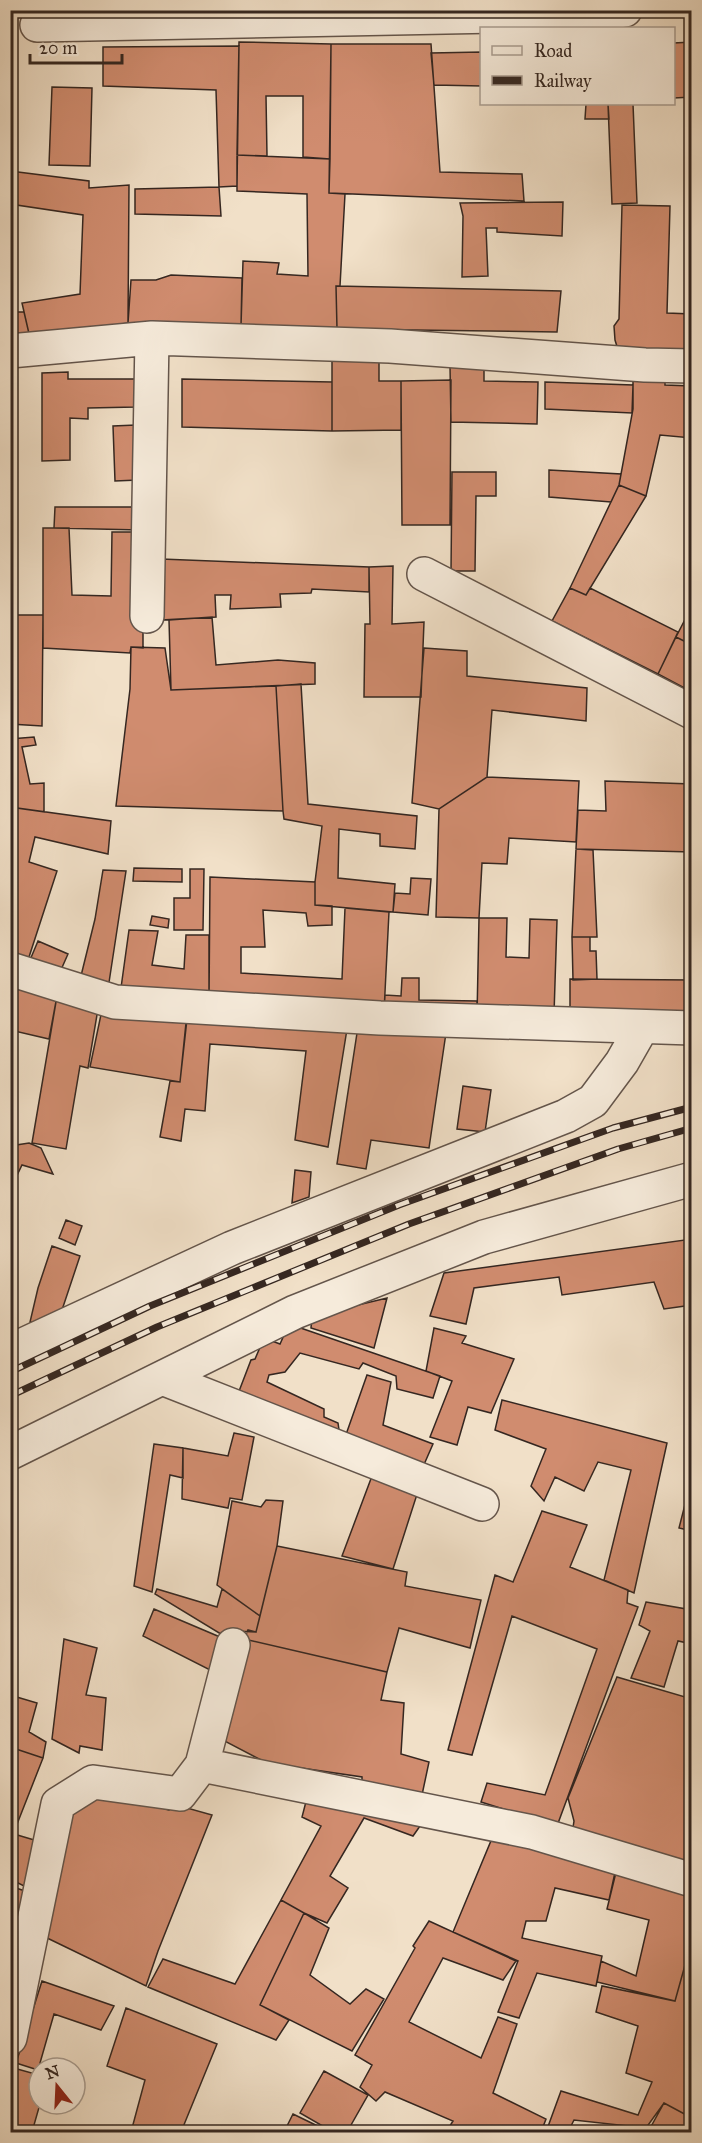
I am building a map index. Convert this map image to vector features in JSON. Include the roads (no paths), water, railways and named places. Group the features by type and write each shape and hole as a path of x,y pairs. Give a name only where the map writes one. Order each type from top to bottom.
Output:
{"street":[{"path":"37,25 589,14 625,10"},
{"path":"147,616 152,338"},
{"path":"10,351 152,338 390,346 645,365 692,366"},
{"path":"424,574 692,712"},
{"path":"10,969 115,1002 380,1018 692,1028"},
{"path":"10,1351 232,1248 566,1116 593,1101 622,1062 642,1027"},
{"path":"10,1453 295,1312 484,1237 692,1179"},
{"path":"162,1378 482,1504"},
{"path":"10,2038 58,1804 93,1782 180,1794 202,1765 233,1645"},
{"path":"202,1765 532,1832 692,1880"}],"railway":[{"path":"10,1372 150,1306 399,1205 613,1128 692,1107"},
{"path":"10,1396 157,1327 409,1224 618,1149 692,1128"}]}
